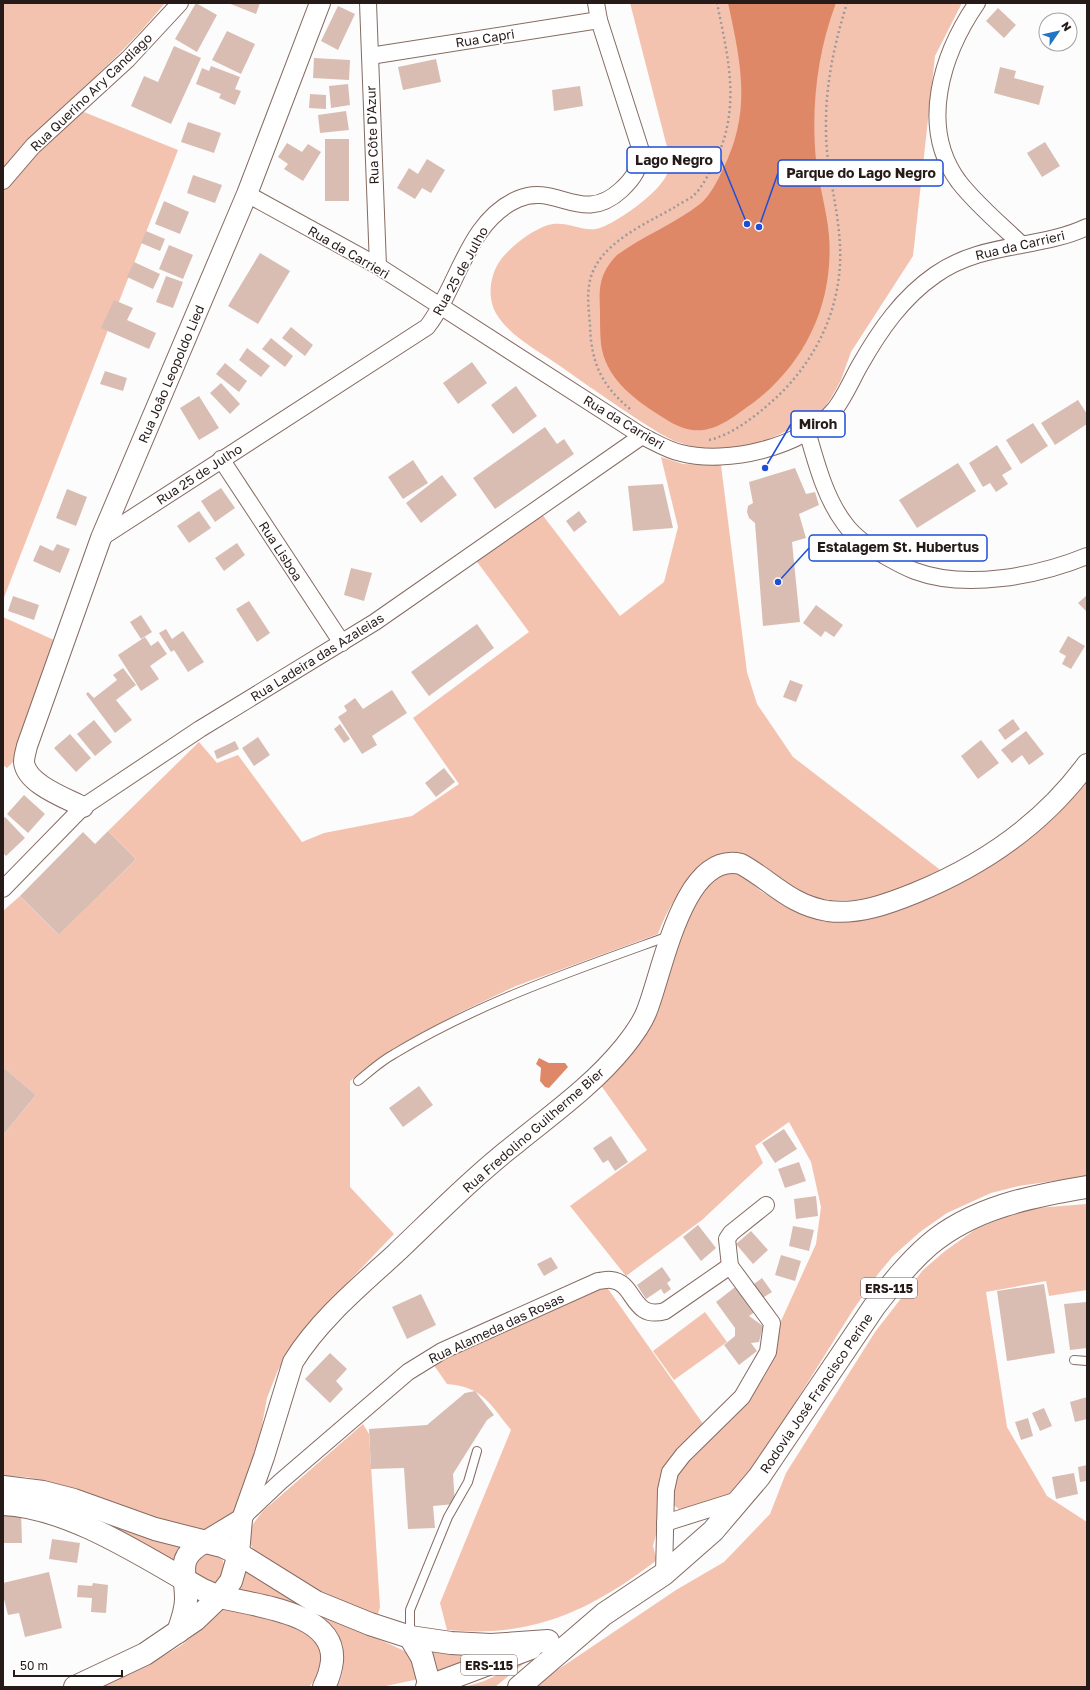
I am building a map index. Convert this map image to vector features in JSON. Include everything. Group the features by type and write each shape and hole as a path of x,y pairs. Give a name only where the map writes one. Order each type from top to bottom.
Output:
{"main road":[{"name":"Rodovia José Francisco Perine","path":"519,1687 604,1614 664,1574 713,1530 759,1477 874,1306 894,1281 929,1245 969,1220 992,1210 1032,1198 1087,1187"},
{"path":"3,1487 43,1492 74,1500 155,1529 222,1546 239,1554 316,1602 370,1624 410,1637 451,1643 491,1645 548,1641"},
{"path":"3,1504 16,1505 50,1513 85,1525 184,1580 219,1597 302,1618 317,1627 326,1636 330,1646 332,1657 327,1681 324,1687"},
{"path":"178,1632 184,1614 186,1599 183,1566 189,1552 204,1542"},
{"name":"Rua Fredolino Guilherme Bier","path":"76,1687 145,1654 178,1632 219,1597 231,1581 239,1554"},
{"name":"Rodovia José Francisco Perine","path":"429,1687 548,1641 604,1614"},
{"path":"410,1637 422,1657 429,1687"}],"street":[{"name":"Rua Querino Ary Candiago","path":"3,181 33,146 128,59 180,3"},
{"name":"Rua João Leopoldo Lied","path":"83,807 40,785 30,776 24,762 27,746 102,538 247,194 320,3"},
{"name":"Rua Côte D'Azur","path":"368,3 372,148 378,266"},
{"name":"Rua 25 de Julho","path":"102,538 221,459 427,328 436,317 439,307 477,238 486,224 502,208 519,199 535,195 553,197 583,206 600,203 617,194 636,174 640,164 642,151 599,20 596,3"},
{"path":"977,3 964,21 943,77 938,101 937,128 941,147 958,181 989,214 1021,244"},
{"name":"Rua Capri","path":"370,56 599,20"},
{"name":"Rua da Carrieri","path":"247,194 378,266 439,307 642,436 681,454 715,458 736,456 777,445 822,422 836,407 888,320 918,288 936,274 962,260 996,248 1075,233 1087,227"},
{"path":"807,431 828,496 844,523 867,544 914,571 928,575 953,578 974,579 1015,577 1047,570 1087,556"},
{"name":"Rua Ladeira das Azaleias","path":"3,889 83,807 200,729 375,622 642,436"},
{"name":"Rua Lisboa","path":"221,459 342,643"},
{"name":"Rua Fredolino Guilherme Bier","path":"239,1554 242,1519 264,1457 290,1369 301,1348 345,1300 471,1182 597,1077 623,1048 646,1015 670,936 679,913 701,880 720,864 730,862 751,870 796,902 828,911 847,912 881,906 922,890 966,870 1010,842 1055,803 1087,764"},
{"path":"664,1574 666,1490 670,1472 683,1455 742,1397 768,1352 772,1323 730,1266 727,1239 731,1233 766,1205"},
{"name":"Rua Alameda das Rosas","path":"242,1519 280,1482 408,1372 442,1351 598,1281 612,1280 623,1286 641,1309 654,1314 665,1311 730,1266"},
{"path":"665,1523 741,1499"},
{"path":"204,1542 242,1519"}],"lane":[{"path":"358,1081 392,1054 462,1016 518,992 670,936"},
{"path":"1074,1360 1087,1361"},
{"path":"410,1637 410,1610 448,1517 468,1482 477,1451"}],"path":[{"path":"632,411 613,392 594,359 590,347 589,286 598,261 610,247 693,196 708,174 718,155 728,124 732,91 729,58 717,3"},
{"path":"707,441 722,436 735,429 774,400 788,386 813,354 830,316 839,275 840,254 839,233 827,159 826,106 833,49 847,3"}],"shaded area":[{"path":"3,3 165,3 131,42 68,102 84,112 178,150 3,600"},
{"path":"630,3 962,3 935,56 913,256 851,352 841,380 824,408 801,424 748,449 701,449 674,441 661,434 622,409 518,337 497,315 491,301 492,278 498,264 502,258 523,238 548,225 554,224 584,229 596,229 604,226 625,215 636,207 656,190 667,174 669,164 667,147"},
{"path":"728,3 836,3 829,22 820,61 814,121 816,160 829,236 827,284 813,329 802,350 772,387 732,418 709,429 692,430 673,423 647,407 629,393 614,376 603,355 601,344 600,288 603,275 617,255 680,218 704,201 723,169 732,148 738,127 741,107 740,67"},
{"path":"661,457 683,464 721,465 747,672 757,704 793,757 943,872 899,889 870,898 840,901 816,898 789,887 771,875 753,859 745,855 737,853 722,854 703,866 685,886 669,909 658,934 516,986 461,1012 389,1051 350,1081 350,1187 394,1234 308,1324 293,1345 278,1370 267,1398 257,1452 234,1512 207,1533 111,1505 66,1486 27,1477 3,1476 3,1135 36,1095 3,1067 3,911 20,896 59,935 136,859 108,831 199,742 217,763 238,755 302,842 324,833 412,816 459,784 413,718 529,632 475,559 541,513 620,616 664,582 678,527"},
{"path":"3,617 54,640 17,758 7,768 3,765"},
{"path":"1087,781 1087,1176 1019,1186 991,1193 947,1213 920,1232 893,1256 878,1274 853,1310 758,1462 731,1493 695,1507 679,1509 672,1504 674,1474 774,1353 781,1321 816,1244 821,1207 811,1162 789,1122 755,1146 763,1163 702,1220 626,1276 570,1206 647,1150 600,1084 625,1061 641,1041 657,1015 679,938 690,910 716,876 738,872 762,892 792,909 819,918 1007,854 1056,816"},
{"path":"539,1058 549,1063 565,1063 568,1067 549,1088 545,1087 540,1081 541,1068 536,1064"},
{"path":"1087,1204 1087,1290 1049,1296 1046,1281 986,1292 1007,1427 1047,1496 1087,1522 1087,1687 537,1687 550,1675 676,1590 724,1562 770,1514 786,1473 875,1332 923,1270 945,1251 976,1229 1008,1216 1036,1208"},
{"path":"600,1285 606,1286 706,1428 677,1455 653,1546 657,1560 608,1594 584,1607 559,1617 534,1625 507,1630 447,1630 440,1603 511,1430 485,1398 469,1389 447,1384 433,1364"},
{"path":"705,1312 727,1342 674,1380 653,1351"},
{"path":"363,1424 369,1434 380,1607 377,1618 327,1598 257,1553 252,1547 249,1537 252,1527 263,1511"},
{"path":"30,1498 184,1546 174,1567"},
{"path":"205,1553 220,1556 224,1564 224,1572 222,1576 212,1584 195,1575 194,1564"},
{"path":"244,1567 319,1612 409,1653 419,1679 381,1687 337,1687 343,1667 341,1647 234,1590"},
{"path":"230,1607 301,1628 318,1643 322,1662 321,1672 309,1687 98,1687 140,1668 180,1646 215,1613"},
{"path":"428,1650 499,1652 439,1673"},
{"path":"527,1661 495,1687 465,1687 484,1681"}],"building":[{"path":"196,3 217,15 197,52 175,39"},
{"path":"228,3 260,3 256,14"},
{"path":"338,6 355,14 338,50 321,41"},
{"path":"998,8 1016,25 1004,38 986,21"},
{"path":"227,31 255,44 241,74 212,60"},
{"path":"174,46 201,58 171,124 131,106 144,76 158,82"},
{"path":"314,58 350,60 349,80 313,78"},
{"path":"436,59 441,82 403,90 398,67"},
{"path":"211,66 240,77 235,89 241,91 235,105 219,98 221,94 196,84 202,68 209,71"},
{"path":"1000,67 1016,71 1014,78 1044,86 1039,105 994,93"},
{"path":"348,84 350,105 331,108 329,86"},
{"path":"580,86 583,106 554,111 552,90"},
{"path":"310,94 326,95 326,109 309,108"},
{"path":"346,111 349,130 320,133 318,115"},
{"path":"188,122 221,133 214,153 181,142"},
{"path":"325,139 349,139 349,201 325,201"},
{"path":"1045,142 1060,166 1042,177 1027,153"},
{"path":"287,143 302,152 308,144 321,152 303,181 284,169 288,164 278,157"},
{"path":"427,159 445,170 431,193 422,188 415,199 397,188 409,168 418,174"},
{"path":"193,175 222,185 215,203 187,193"},
{"path":"164,201 189,212 180,234 155,224"},
{"path":"146,231 165,239 160,251 141,243"},
{"path":"169,245 193,255 183,279 159,269"},
{"path":"260,253 290,271 258,324 228,306"},
{"path":"134,262 160,274 153,289 127,277"},
{"path":"166,276 183,282 173,308 156,302"},
{"path":"114,300 133,308 127,320 156,333 149,349 101,328"},
{"path":"291,327 313,345 305,356 282,338"},
{"path":"271,338 293,356 285,367 262,349"},
{"path":"247,348 270,366 261,377 239,360"},
{"path":"472,362 487,383 458,404 443,383"},
{"path":"225,363 247,381 239,392 216,374"},
{"path":"105,371 127,378 123,391 100,384"},
{"path":"221,383 240,404 230,414 210,393"},
{"path":"516,386 537,416 513,434 491,405"},
{"path":"199,396 219,428 199,440 180,408"},
{"path":"1078,400 1087,414 1087,424 1055,445 1041,423"},
{"path":"1033,423 1048,446 1021,464 1006,440"},
{"path":"545,427 557,444 564,439 574,454 495,509 473,478"},
{"path":"997,445 1012,469 1002,475 1008,484 996,492 990,483 983,487 969,463"},
{"path":"413,460 428,483 403,499 388,477"},
{"path":"958,463 976,491 917,528 899,500"},
{"path":"795,468 806,494 815,492 819,505 799,514 806,538 792,542 800,622 763,626 755,523 749,518 747,512 748,506 753,503 749,482"},
{"path":"442,475 457,495 421,523 406,503"},
{"path":"663,484 673,528 633,531 628,486"},
{"path":"221,488 235,508 215,522 201,501"},
{"path":"67,489 87,497 76,526 56,518"},
{"path":"199,511 211,528 189,543 177,526"},
{"path":"579,511 587,522 574,532 566,521"},
{"path":"237,543 245,555 224,571 215,558"},
{"path":"57,544 70,549 60,573 33,561 40,545 53,551"},
{"path":"351,568 372,573 364,601 344,595"},
{"path":"1087,595 1087,612 1078,603"},
{"path":"13,596 39,605 34,620 8,611"},
{"path":"249,601 270,633 257,642 236,609"},
{"path":"816,605 843,625 834,637 825,631 821,637 803,623"},
{"path":"141,615 152,632 141,639 130,622"},
{"path":"477,624 494,648 429,696 411,672"},
{"path":"166,629 172,639 183,631 204,662 188,672 174,650 171,652 159,633"},
{"path":"1068,636 1085,646 1071,669 1062,664 1066,656 1059,652"},
{"path":"145,637 151,646 158,641 167,654 150,666 159,679 141,691 118,655"},
{"path":"123,668 136,685 116,700 132,720 115,733 86,694 88,692 94,698 117,680 113,675"},
{"path":"790,680 803,685 796,702 783,697"},
{"path":"392,690 407,713 372,736 377,745 362,754 338,717 347,711 344,706 355,698 363,709"},
{"path":"1013,719 1020,729 1005,740 998,730"},
{"path":"94,720 112,742 95,756 77,734"},
{"path":"340,724 350,739 344,743 334,729"},
{"path":"1026,731 1044,754 1029,765 1022,755 1012,763 1001,750"},
{"path":"70,734 91,758 76,772 54,748"},
{"path":"258,737 270,755 254,766 242,748"},
{"path":"981,740 999,763 978,779 961,756"},
{"path":"235,741 239,749 217,759 214,751"},
{"path":"444,768 455,782 436,797 425,783"},
{"path":"24,795 45,814 28,833 7,814"},
{"path":"5,817 25,838 6,856 3,853 3,818"},
{"path":"108,831 136,859 59,935 20,896 83,832 95,844"},
{"path":"3,1067 36,1095 3,1135"},
{"path":"419,1086 433,1105 403,1127 389,1108"},
{"path":"784,1129 797,1149 775,1163 762,1143"},
{"path":"611,1136 628,1162 615,1171 608,1160 603,1163 593,1148"},
{"path":"799,1162 806,1181 785,1188 778,1169"},
{"path":"816,1196 818,1216 796,1219 794,1199"},
{"path":"698,1225 716,1248 701,1261 683,1237"},
{"path":"793,1226 814,1230 809,1251 789,1246"},
{"path":"751,1231 768,1250 753,1264 736,1244"},
{"path":"781,1255 801,1261 795,1281 775,1275"},
{"path":"551,1257 558,1268 544,1276 537,1264"},
{"path":"662,1267 671,1280 667,1283 671,1289 664,1294 661,1289 646,1299 637,1285"},
{"path":"762,1278 772,1292 759,1300 750,1287"},
{"path":"739,1284 759,1309 749,1316 763,1326 759,1342 751,1343 757,1351 739,1365 724,1345 735,1336 735,1328 716,1302"},
{"path":"1044,1284 1055,1353 1007,1361 997,1291"},
{"path":"421,1294 436,1325 407,1339 392,1307"},
{"path":"1087,1302 1087,1348 1070,1350 1064,1304"},
{"path":"330,1353 347,1369 336,1381 343,1389 330,1403 305,1379"},
{"path":"475,1391 494,1415 487,1420 453,1474 455,1504 433,1506 435,1528 408,1529 404,1468 371,1469 369,1429 427,1425 465,1393"},
{"path":"1087,1397 1087,1419 1075,1422 1070,1402"},
{"path":"1044,1408 1052,1426 1040,1431 1032,1413"},
{"path":"1028,1418 1033,1436 1021,1440 1015,1422"},
{"path":"1087,1465 1087,1481 1080,1482 1078,1467"},
{"path":"1074,1473 1078,1494 1056,1499 1052,1477"},
{"path":"21,1511 22,1543 3,1543 3,1512"},
{"path":"52,1539 80,1543 77,1563 49,1559"},
{"path":"49,1572 62,1628 25,1637 19,1613 8,1615 3,1595 3,1583"},
{"path":"93,1583 108,1585 106,1613 91,1612 92,1598 77,1597 78,1585 92,1586"}],"place":[{"name":"Lago Negro","path":"747,224"},
{"name":"Parque do Lago Negro","path":"759,227"},
{"name":"Miroh","path":"765,468"},
{"name":"Estalagem St. Hubertus","path":"778,582"}]}
